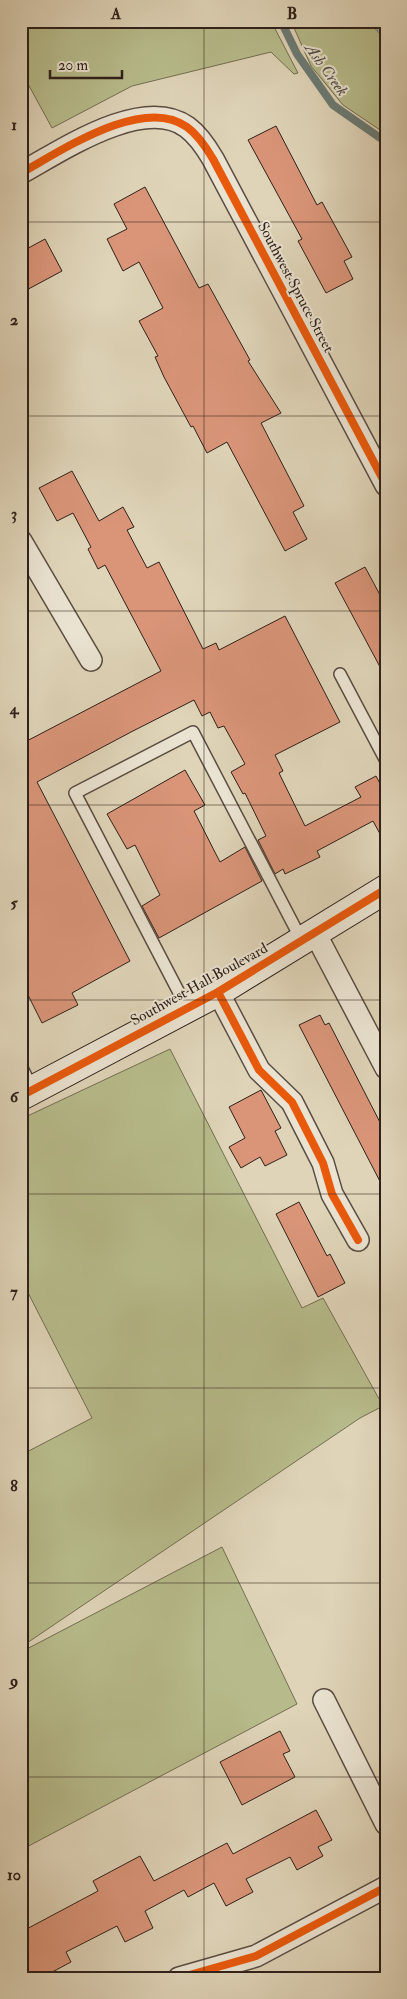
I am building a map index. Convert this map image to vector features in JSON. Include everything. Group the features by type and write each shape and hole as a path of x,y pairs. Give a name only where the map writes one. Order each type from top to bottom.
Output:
{"main road":[{"name":"Southwest Hall Boulevard","path":"25,1084 218,992 386,889"}],"street":[{"name":"Southwest Spruce Street","path":"21,173 99,130 121,122 143,118 166,119 186,126 202,141 213,159 386,484"},
{"path":"21,542 91,660"},
{"path":"308,937 386,1068"},
{"path":"218,992 259,1070 292,1102 323,1164 332,1194 358,1240"},
{"path":"324,1700 386,1824"},
{"path":"179,1978 256,1956 386,1887"}],"lane":[{"path":"340,674 386,761"},
{"path":"187,1008 74,793 193,732 308,937"}],"green space":[{"path":"21,21 271,21 298,73 294,74 271,52 132,86 52,128 21,71"},
{"path":"291,21 368,21 386,40 386,134 343,105 311,66"},
{"path":"170,1049 302,1308 323,1298 383,1406 360,1418 21,1647 21,1455 92,1418 21,1279 21,1119"},
{"path":"222,1547 297,1704 21,1850 21,1652"}],"water":[{"path":"368,21 386,21 386,40"}],"building":[{"path":"276,126 317,205 322,202 352,257 344,261 353,279 326,293 298,241 302,239 248,140"},
{"path":"145,187 199,288 208,284 250,360 248,361 281,413 261,423 304,506 293,512 307,539 285,551 227,442 207,453 193,426 191,427 164,377 155,357 158,356 139,321 163,308 139,262 123,271 107,239 127,229 114,204"},
{"path":"45,239 62,271 21,293 21,252"},
{"path":"72,471 99,521 123,507 134,527 127,530 147,568 159,562 203,649 216,643 219,650 285,616 340,722 275,755 283,771 279,773 305,826 361,797 355,787 376,776 386,795 386,845 373,821 317,851 320,857 285,874 283,869 275,874 258,840 266,836 245,793 243,794 231,772 245,764 224,726 218,728 210,712 202,716 194,700 131,732 37,782 130,961 72,993 78,1005 42,1023 21,981 21,744 161,671 105,565 98,569 88,549 91,547 73,513 57,521 39,488"},
{"path":"365,567 386,606 386,678 335,583"},
{"path":"185,770 205,805 194,811 220,862 245,847 262,881 159,938 142,906 160,895 135,845 127,849 107,814"},
{"path":"320,1015 325,1025 329,1023 386,1134 386,1193 299,1025"},
{"path":"261,1090 281,1128 275,1131 287,1155 265,1166 260,1157 241,1168 229,1147 245,1138 229,1107"},
{"path":"299,1202 327,1256 330,1254 345,1283 318,1297 276,1214"},
{"path":"280,1731 290,1751 283,1754 295,1777 242,1805 220,1762"},
{"path":"316,1810 332,1840 318,1847 323,1856 297,1870 290,1857 246,1879 253,1892 226,1906 214,1883 188,1897 184,1890 145,1911 153,1928 125,1942 117,1926 66,1952 71,1962 41,1978 21,1978 21,1932 98,1891 93,1881 140,1856 154,1881 227,1843 233,1854"}],"waterway":[{"name":"Ash Creek","path":"281,21 297,54 333,105 386,142"}],"cycle path":[{"path":"21,173 80,140 126,122 148,118 169,119 191,130 202,142 213,159 386,485"},
{"path":"21,1096 218,992 386,889"},
{"path":"218,992 259,1070 292,1102 323,1163 332,1194 358,1240"},
{"path":"179,1978 256,1956 386,1887"}]}
